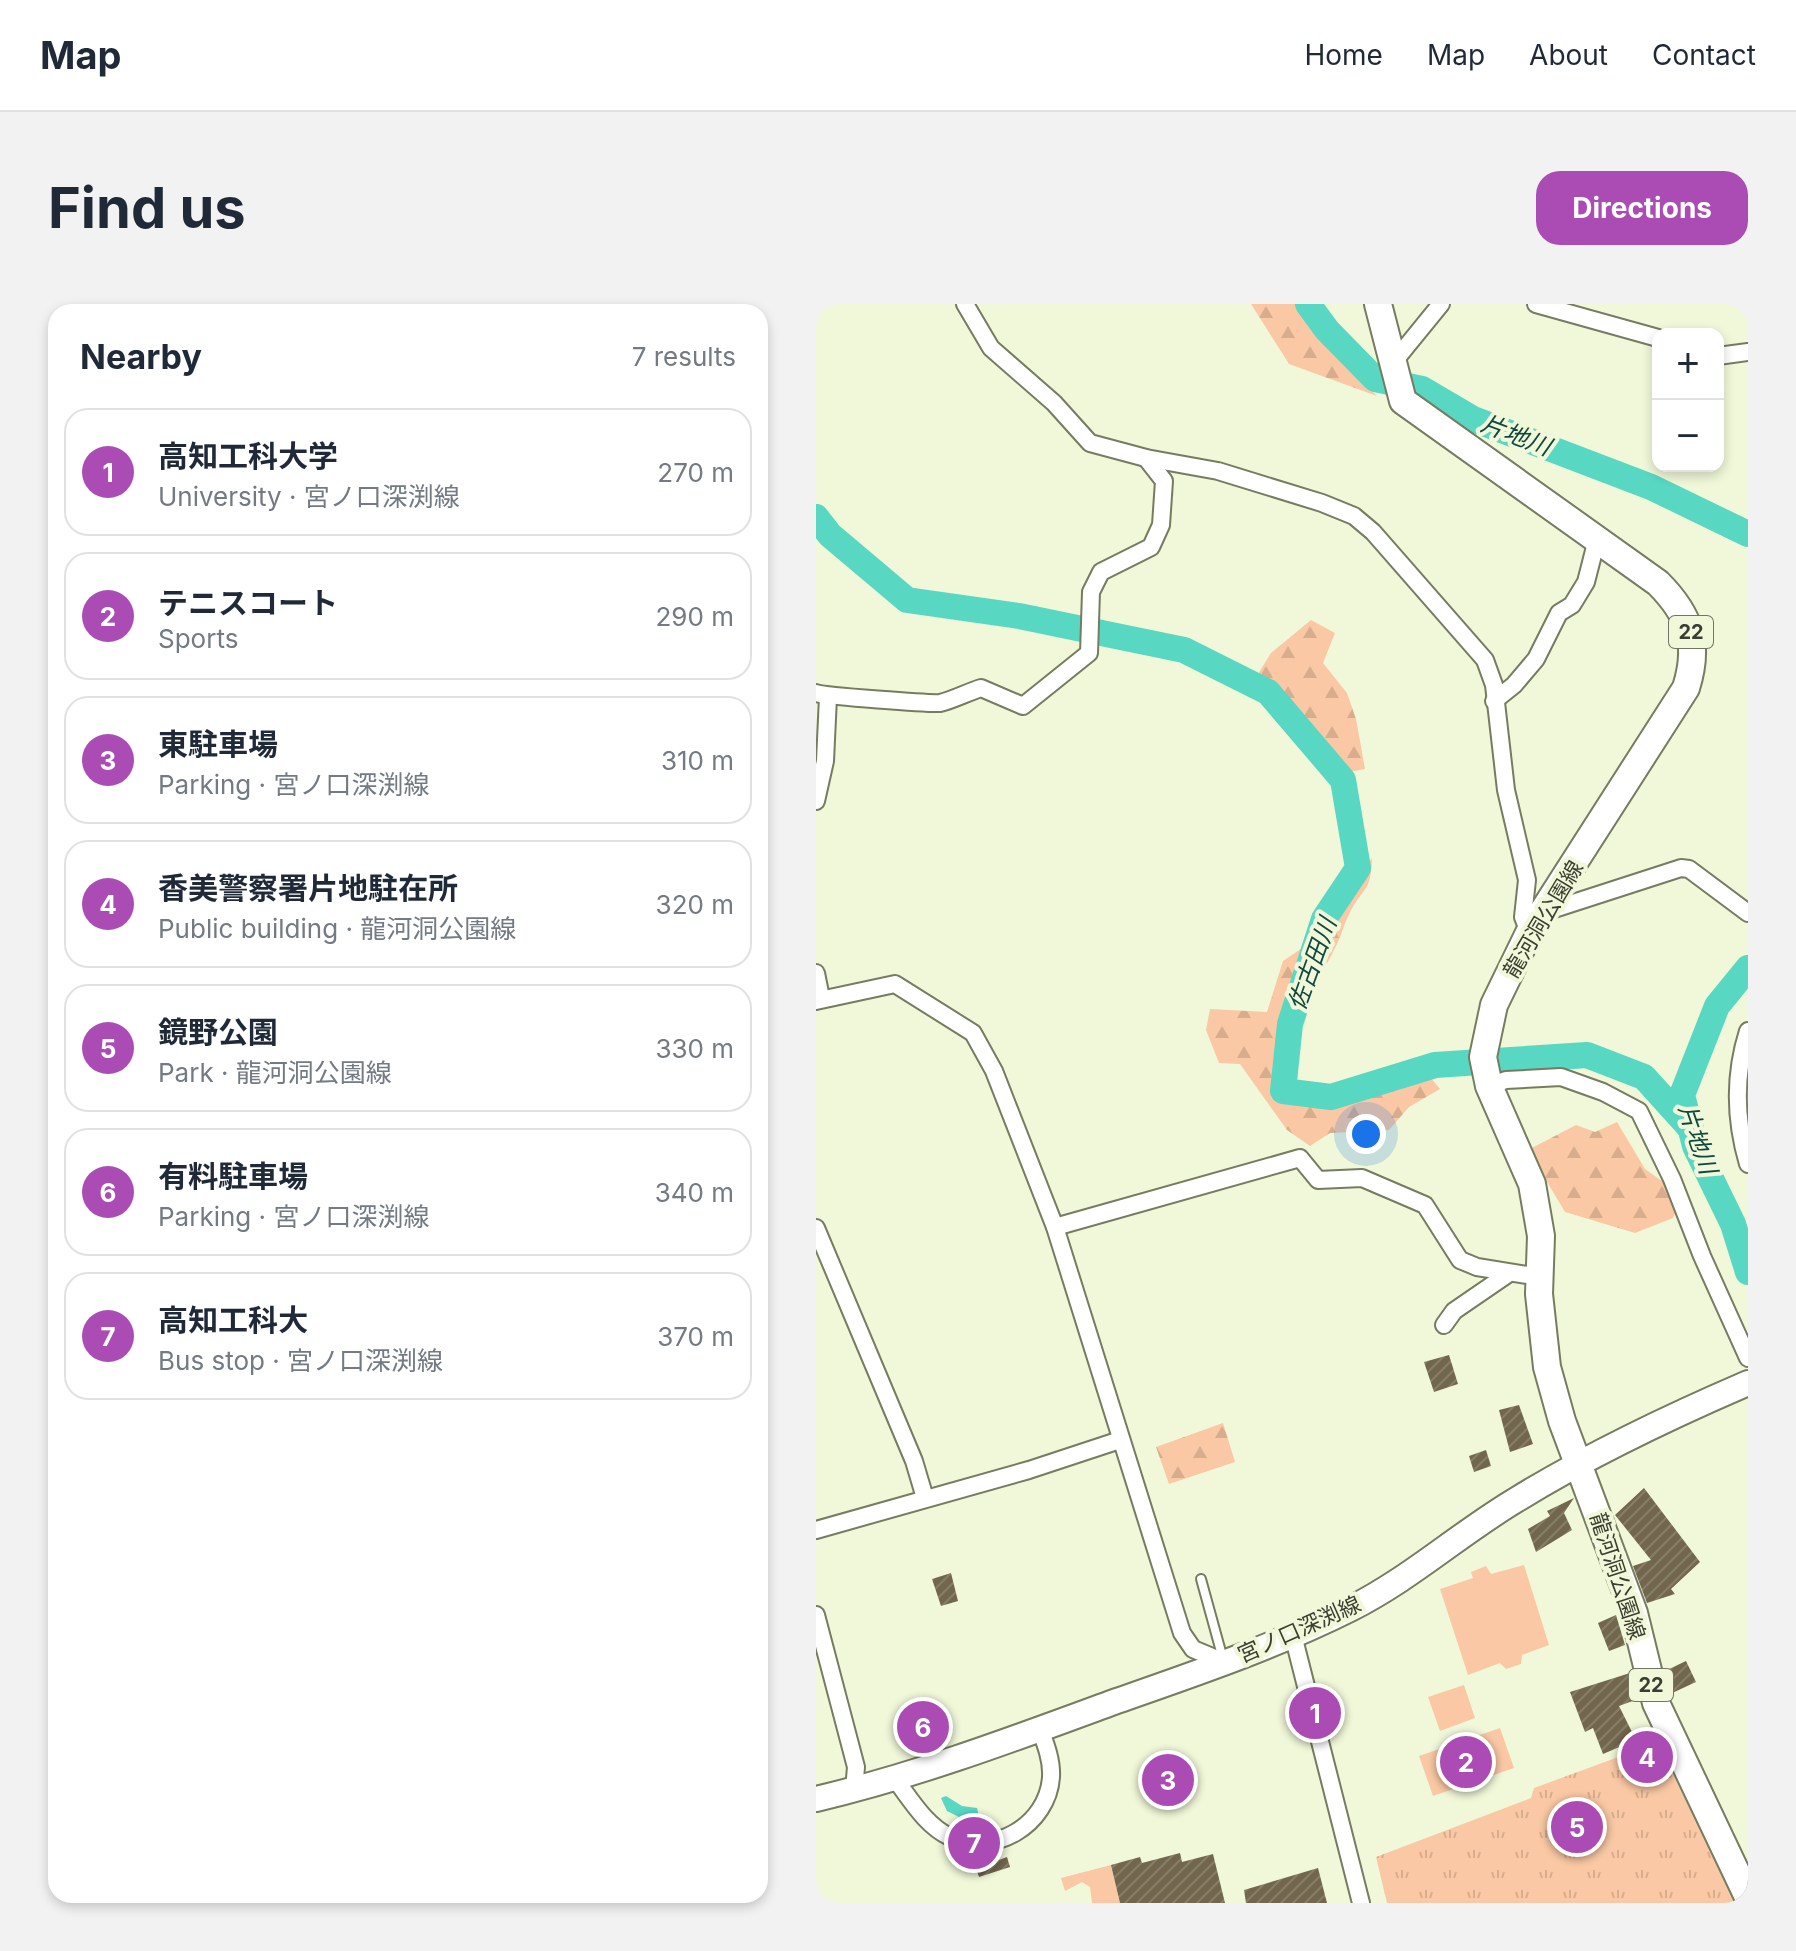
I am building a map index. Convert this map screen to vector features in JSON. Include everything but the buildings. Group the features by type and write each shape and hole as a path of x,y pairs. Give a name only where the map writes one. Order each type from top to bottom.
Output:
{"main road":[{"name":"龍河洞公園線","path":"1378,304 1399,394 1421,417 1543,498 1674,599 1692,633 1693,663 1686,688 1537,923 1494,1005 1484,1040 1487,1080 1532,1184 1541,1236 1540,1277 1547,1367 1578,1465 1634,1613 1656,1703 1748,1897"},
{"name":"宮ノ口深渕線","path":"816,1799 895,1779 1293,1635 1352,1608 1398,1581 1514,1501 1578,1465 1741,1386"}],"street":[{"path":"965,304 991,348 1054,403 1090,443 1146,458 1218,471 1354,516 1485,660 1494,685 1506,790 1527,880 1523,917 1537,923 1681,868 1689,869 1748,913"},
{"path":"1392,364 1441,304"},
{"path":"1536,304 1652,336"},
{"path":"1724,355 1748,352"},
{"path":"816,801 825,761 822,695 939,703 981,688 1023,706 1089,653 1091,592 1101,572 1151,547 1161,525 1164,481 1146,458"},
{"path":"1494,701 1514,685 1536,659 1559,613 1572,605 1586,582 1597,539"},
{"path":"816,973 819,1000 895,984 973,1033 994,1071 1055,1227 1182,1633 1193,1649 1224,1662"},
{"path":"1748,1031 1740,1063 1737,1115 1748,1164"},
{"path":"1487,1080 1561,1077 1603,1092 1639,1111 1672,1179 1702,1256 1748,1358"},
{"path":"1055,1227 1300,1158 1318,1180 1332,1182 1350,1177 1362,1178 1425,1205 1460,1260 1508,1274 1540,1277"},
{"path":"816,1228 914,1461 925,1498"},
{"path":"1444,1325 1454,1311 1508,1274"},
{"path":"816,1530 1029,1470 1120,1440"},
{"path":"816,1615 856,1767 854,1790"},
{"path":"1293,1635 1361,1903"},
{"path":"895,1779 934,1828 964,1841 997,1841 1033,1820 1046,1798 1051,1778 1049,1753 1040,1729"}],"lane":[{"path":"1201,1579 1224,1662"}],"green space":[{"path":"1251,304 1302,304 1333,351 1377,396 1289,364"},
{"path":"1311,620 1335,633 1323,663 1347,693 1356,719 1365,769 1349,772 1324,755 1299,717 1258,674 1271,653"},
{"path":"1372,858 1368,883 1350,912 1291,1033 1288,1071 1293,1093 1325,1096 1356,1094 1386,1087 1414,1073 1431,1078 1440,1089 1409,1107 1389,1130 1330,1133 1310,1146 1287,1130 1240,1064 1219,1063 1206,1030 1210,1009 1267,1012 1283,961 1317,938"},
{"path":"1617,1122 1645,1169 1683,1196 1673,1218 1635,1233 1565,1212 1528,1150 1576,1125 1595,1132"},
{"path":"1223,1423 1235,1462 1169,1484 1156,1447"},
{"path":"1524,1565 1549,1645 1522,1655 1521,1664 1506,1669 1500,1663 1468,1675 1440,1589 1473,1578 1471,1572 1486,1566 1491,1574"},
{"path":"1464,1685 1475,1718 1440,1731 1428,1697"},
{"path":"1500,1728 1514,1768 1433,1796 1419,1756"},
{"path":"1632,1752 1643,1774 1673,1774 1737,1903 1387,1903 1376,1857 1531,1798 1534,1788"},
{"path":"1111,1865 1120,1903 1092,1903 1090,1887 1082,1882 1065,1891 1061,1878"}],"water":[{"path":"946,1796 962,1806 977,1808 980,1820 963,1819 947,1811 941,1798"}],"waterway":[{"name":"片地川","path":"1308,304 1327,330 1375,379 1422,389 1473,419 1651,487 1748,534"},
{"name":"佐古田川","path":"816,517 830,535 907,600 1019,616 1184,650 1268,692 1343,780 1358,868 1324,919 1290,1024 1283,1091 1331,1097 1435,1065 1587,1055 1644,1077 1691,1129"},
{"name":"片地川","path":"1748,968 1717,1006 1682,1095 1695,1146 1733,1224 1748,1272"}],"place":[{"name":"高知工科大学","path":"1315,1713"},
{"name":"有料駐車場","path":"923,1727"},
{"name":"香美警察署片地駐在所","path":"1647,1757"},
{"name":"テニスコート","path":"1466,1762"},
{"name":"東駐車場","path":"1168,1780"},
{"name":"鏡野公園","path":"1577,1827"},
{"name":"高知工科大","path":"974,1843"}]}
